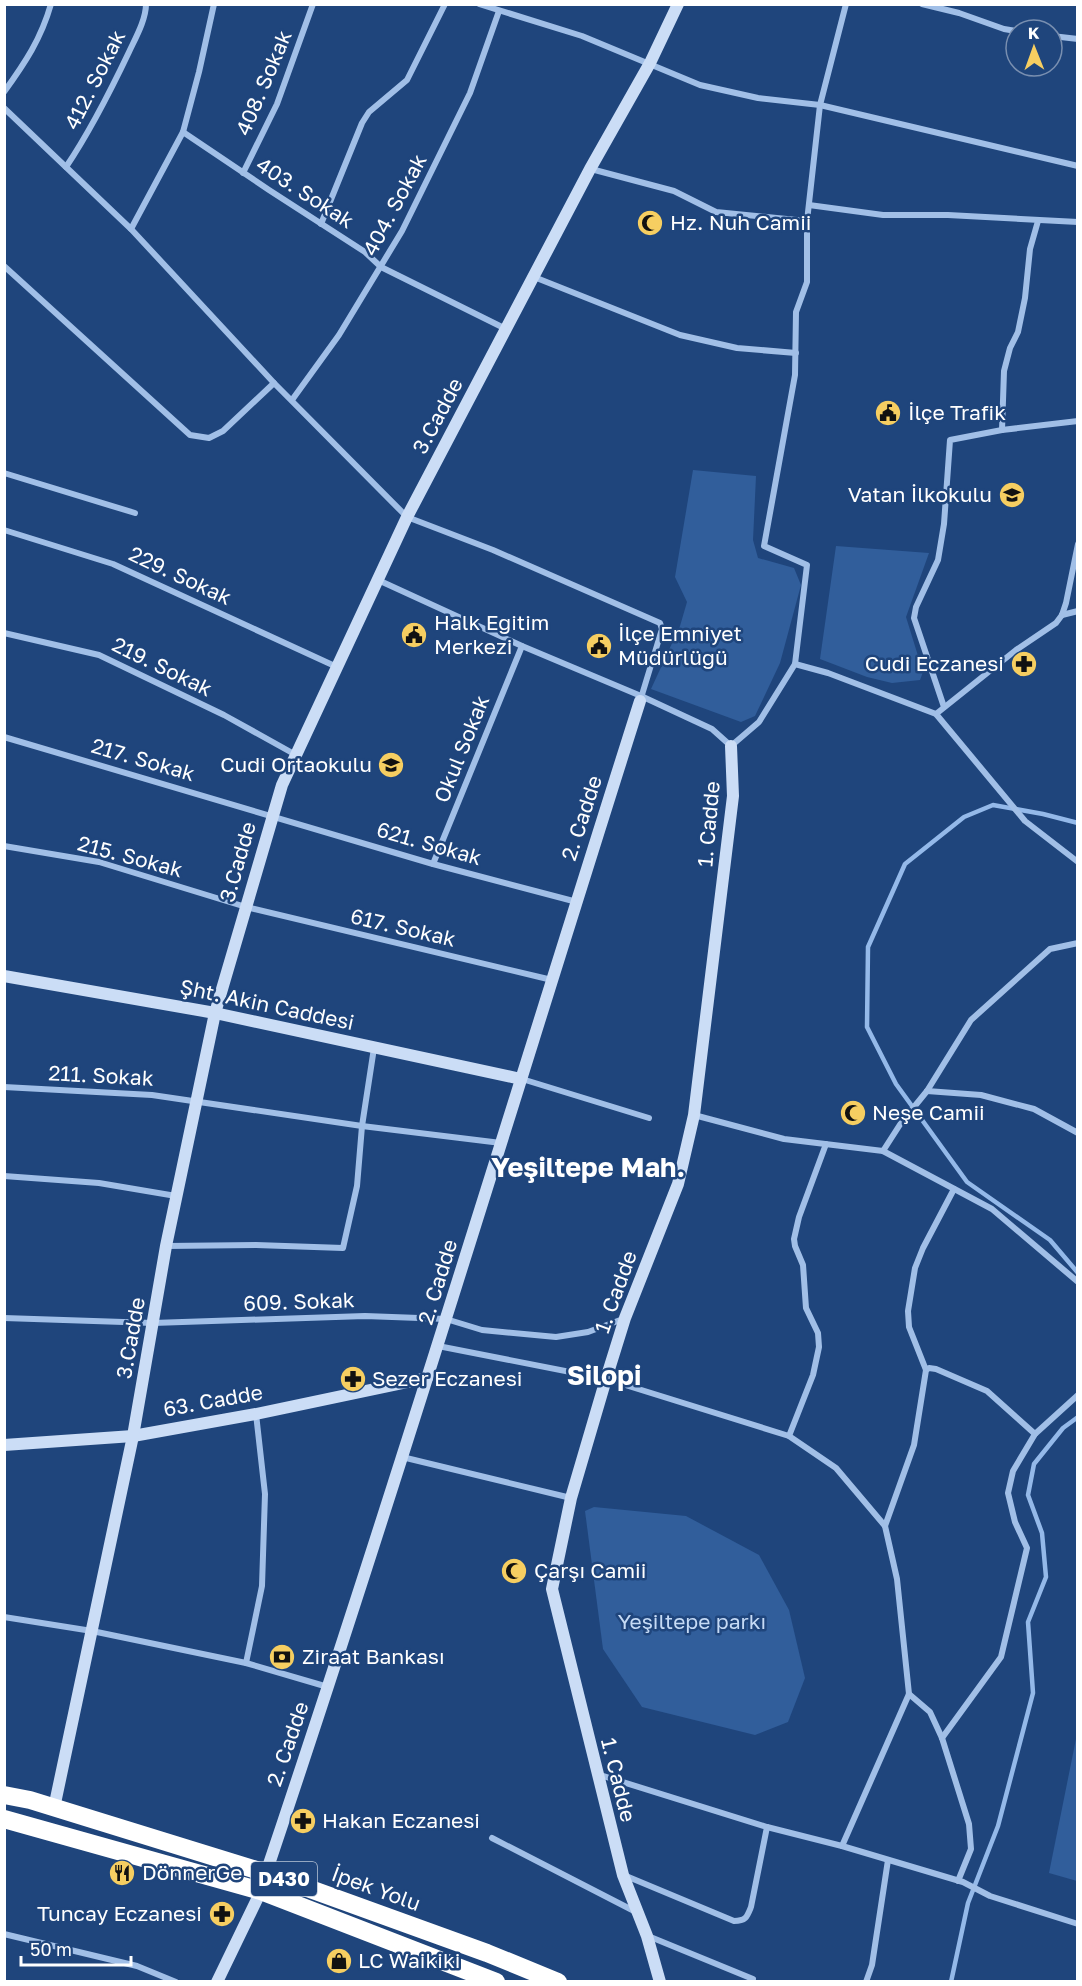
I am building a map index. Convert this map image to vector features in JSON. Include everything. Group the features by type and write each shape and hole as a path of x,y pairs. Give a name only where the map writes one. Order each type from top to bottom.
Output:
{"highway":[{"name":"İpek Yolu","path":"4,1795 54,1808 266,1873 487,1953 558,1982"},
{"name":"D430","path":"4,1819 261,1891 496,1982"}],"street":[{"path":"4,92 30,57 44,29 51,4"},
{"name":"412. Sokak","path":"66,167 87,136 111,90 137,36 146,4"},
{"path":"130,229 183,132 214,4"},
{"name":"408. Sokak","path":"243,173 277,104 313,4"},
{"path":"321,224 362,123 369,112 407,80 445,4"},
{"path":"479,4 582,36 700,85 758,98 820,105 1077,166"},
{"name":"3.Cadde","path":"54,1808 134,1436 166,1246 215,1013 282,786 407,517 590,169 650,63 678,4"},
{"path":"378,579 522,646 712,729 731,746 759,722 795,663 807,565 764,546 795,375 796,312 807,282 807,221 820,105 846,4"},
{"path":"922,4 959,13 1004,29"},
{"name":"404. Sokak","path":"292,400 339,335 402,231 470,93 499,11"},
{"path":"4,108 130,229 274,383 407,517 493,550 660,623 662,629 641,699"},
{"name":"403. Sokak","path":"183,132 365,252 381,267 506,329"},
{"path":"590,169 674,191 716,212 807,221"},
{"path":"809,206 883,214 1077,222"},
{"path":"1002,430 1004,371 1010,348 1018,332 1025,298 1030,249 1038,221"},
{"path":"4,266 189,435 209,438 223,431 274,383"},
{"path":"533,277 680,335 737,348 796,353"},
{"path":"944,707 914,618 916,607 938,560 944,524 950,440 1002,430 1077,421"},
{"path":"4,473 135,513"},
{"name":"229. Sokak","path":"4,530 113,564 337,667"},
{"path":"936,714 1016,651 1056,623 1062,615 1077,544"},
{"path":"1062,615 1077,611"},
{"name":"219. Sokak","path":"4,633 99,655 224,715 296,755"},
{"name":"Okul Sokak","path":"434,864 522,646"},
{"path":"795,663 828,673 936,714 1025,821 1077,862"},
{"name":"2. Cadde","path":"266,1873 438,1346 641,699"},
{"name":"217. Sokak","path":"4,737 272,815"},
{"name":"1. Cadde","path":"660,1982 647,1936 622,1875 552,1589 571,1498 606,1379 625,1318 678,1184 694,1115 733,796 731,746"},
{"name":"621. Sokak","path":"272,815 434,864 577,902"},
{"name":"215. Sokak","path":"4,846 99,862 246,907"},
{"name":"617. Sokak","path":"246,907 552,981"},
{"path":"883,1151 901,1123 927,1091 971,1020 984,1006 1050,949 1077,943"},
{"name":"Şht. Akin Caddesi","path":"4,976 215,1013 521,1079"},
{"path":"166,1246 256,1245 343,1248 357,1185 362,1126 374,1048"},
{"path":"521,1079 649,1118"},
{"name":"211. Sokak","path":"4,1087 152,1095 362,1126 502,1143"},
{"path":"927,1091 981,1095 1034,1109 1077,1133"},
{"path":"694,1115 784,1139 883,1151 992,1209 1077,1282"},
{"path":"789,1436 813,1375 819,1347 818,1333 806,1308 803,1265 794,1239 798,1217 826,1144"},
{"path":"4,1176 99,1183 177,1196"},
{"path":"885,1526 914,1445 926,1370 909,1327 908,1311 915,1268 954,1189"},
{"name":"609. Sokak","path":"4,1318 153,1323 364,1316 446,1319 482,1330 556,1337 588,1332 625,1318"},
{"path":"438,1346 606,1379 789,1436 836,1468 885,1526 897,1579 909,1694 842,1846"},
{"path":"926,1370 936,1369 987,1391 1035,1434"},
{"name":"63. Cadde","path":"4,1445 134,1436 256,1414 427,1378"},
{"path":"942,1738 1001,1657 1027,1548 1015,1522 1008,1493 1013,1471 1035,1434 1077,1395"},
{"path":"246,1663 262,1586 265,1494 256,1414"},
{"path":"401,1457 571,1498"},
{"path":"4,1617 92,1631 246,1663 328,1687"},
{"path":"909,1694 930,1712 942,1738 969,1824 970,1849 960,1882"},
{"path":"596,1774 767,1827 842,1846 960,1882 990,1896 1077,1924"},
{"path":"622,1875 734,1921 742,1921 747,1917 751,1907 767,1827"},
{"path":"492,1838 637,1912"},
{"path":"866,1982 872,1965 888,1860"},
{"path":"217,1982 261,1891"},
{"path":"4,1934 137,1966 176,1982"},
{"path":"647,1936 753,1979"}],"green space":[{"path":"693,470 756,476 753,540 758,558 794,568 801,585 780,663 755,716 741,722 651,689 680,626 687,602 675,577"},
{"path":"836,546 929,553 906,617 923,672 920,680 892,683 867,677 820,659"},
{"name":"Yeşiltepe parkı","path":"594,1507 686,1516 759,1555 789,1610 805,1678 788,1722 755,1735 642,1707 603,1649 585,1511"},
{"path":"1077,1734 1077,1881 1049,1873"}],"waterway":[{"path":"1078,823 993,805 964,817 905,864 868,947 867,1027 896,1084 967,1182 1050,1240 1078,1273"},
{"path":"951,1982 968,1903 998,1826 1033,1693 1028,1622 1046,1577 1042,1533 1028,1495 1034,1464 1063,1428 1078,1417"}],"place":[{"name":"Hz. Nuh Camii","path":"650,223"},
{"name":"İlçe Trafik","path":"888,413"},
{"name":"Vatan İlkokulu","path":"1012,495"},
{"name":"Halk Eğitim Merkezi","path":"414,635"},
{"name":"İlçe Emniyet Müdürlüğü","path":"599,646"},
{"name":"Cudi Eczanesi","path":"1024,664"},
{"name":"Cudi Ortaokulu","path":"391,765"},
{"name":"Neşe Camii","path":"853,1113"},
{"name":"Sezer Eczanesi","path":"353,1379"},
{"name":"Çarşı Camii","path":"514,1571"},
{"name":"Ziraat Bankası","path":"282,1657"},
{"name":"Hakan Eczanesi","path":"303,1821"},
{"name":"DönnerGe","path":"122,1873"},
{"name":"Tuncay Eczanesi","path":"222,1914"},
{"name":"LC Waikiki","path":"339,1961"}],"district":[{"name":"Yeşiltepe Mah.","path":"588,1168"},
{"name":"Silopi","path":"604,1376"}]}
